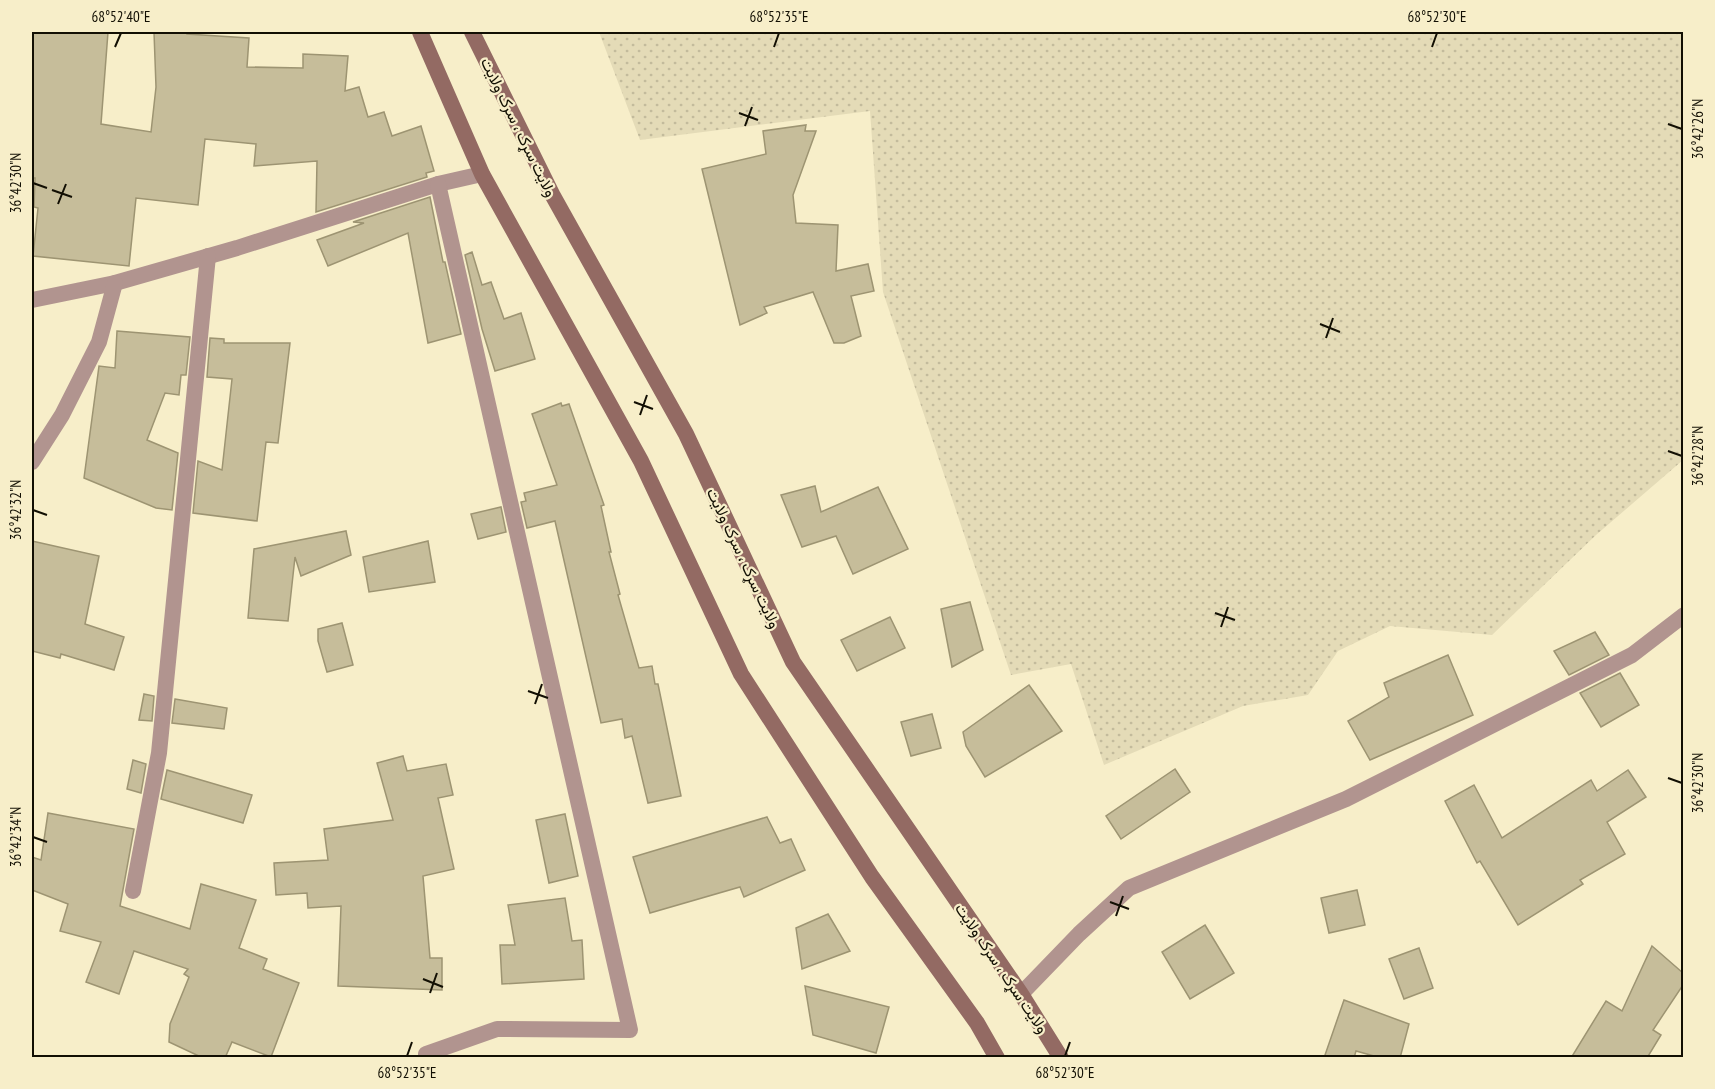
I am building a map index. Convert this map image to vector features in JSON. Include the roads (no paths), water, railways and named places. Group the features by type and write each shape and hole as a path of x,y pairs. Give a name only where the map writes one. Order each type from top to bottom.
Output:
{"main road":[{"path":"420,32 482,174 641,462 741,674 872,877 976,1023 997,1058"},
{"name":"ولایت سړک ، سرک ولایت","path":"472,32 553,195 686,434 793,662 1021,994 1061,1058"}],"street":[{"path":"32,300 115,283 438,184 482,174"},
{"path":"426,1054 497,1029 630,1030 438,184"},
{"path":"133,891 159,753 208,256"},
{"path":"32,462 62,415 99,342 115,283"},
{"path":"1021,994 1079,934 1129,888 1356,794 1632,655 1683,615"}]}
